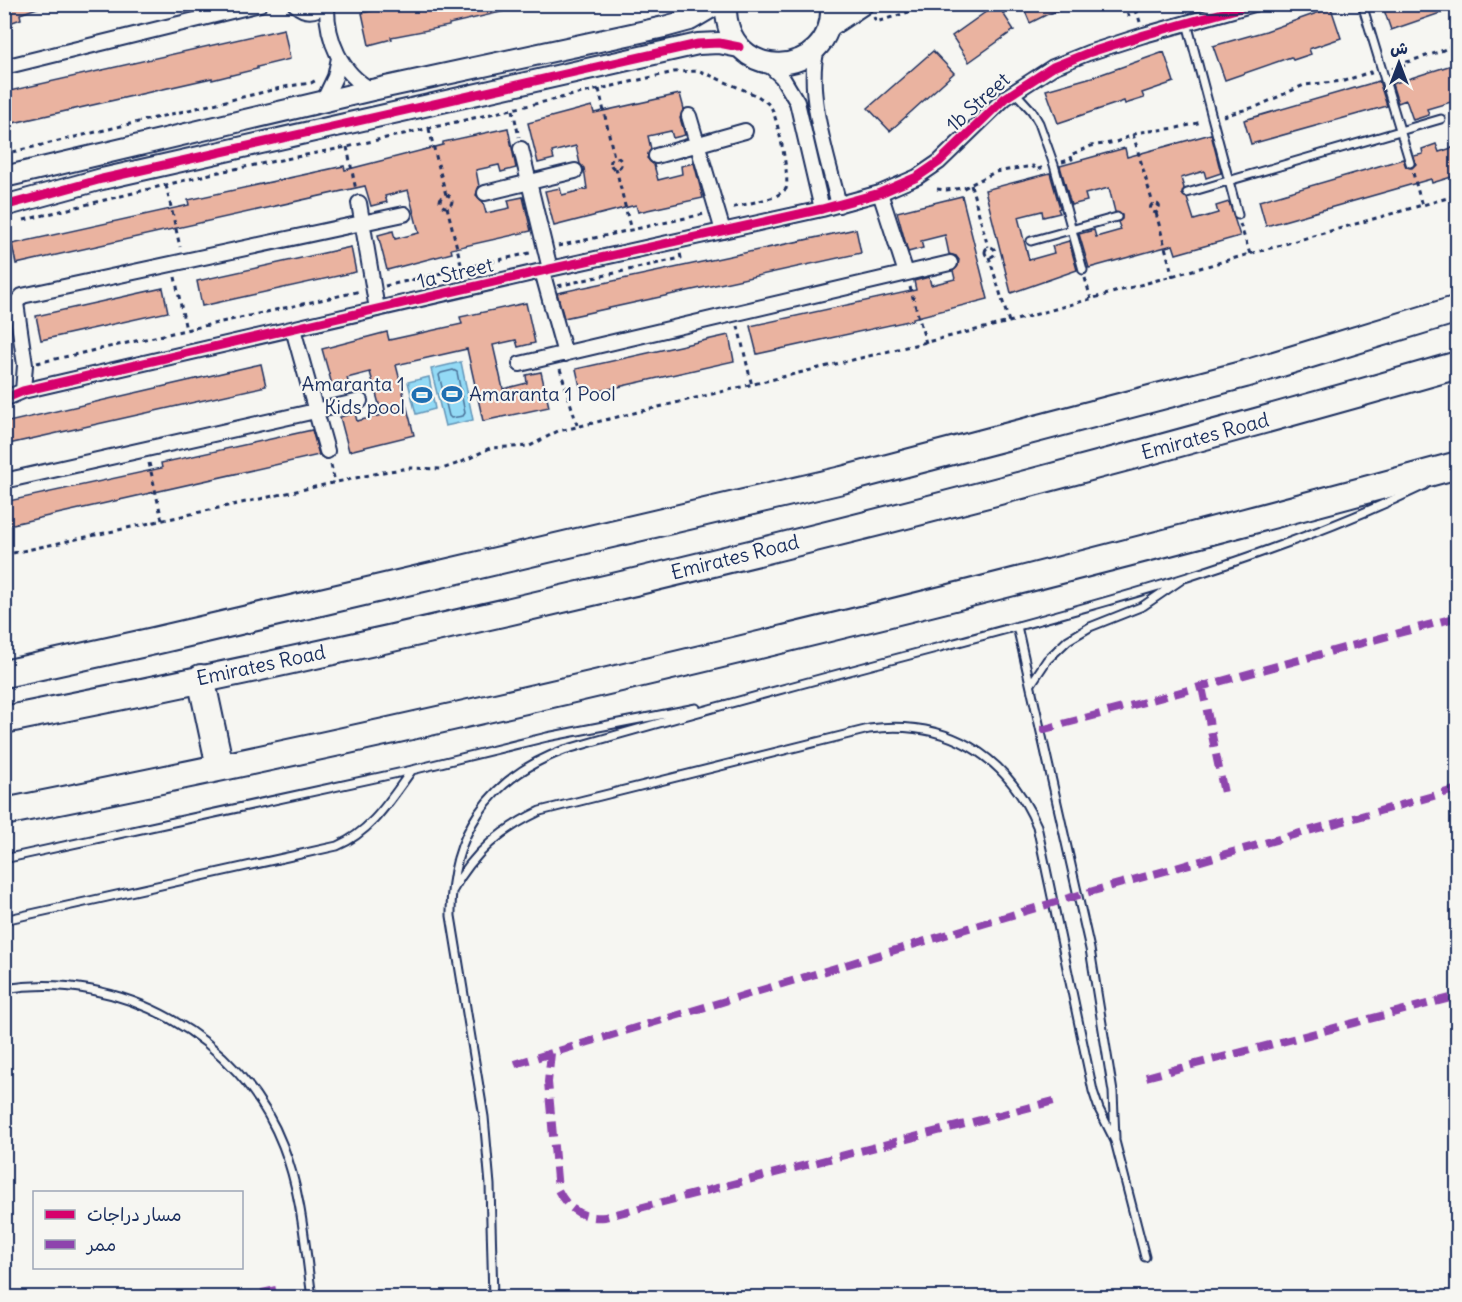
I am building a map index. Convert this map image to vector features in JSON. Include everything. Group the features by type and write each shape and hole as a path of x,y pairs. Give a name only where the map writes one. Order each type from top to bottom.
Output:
{"highway":[{"path":"4,674 707,513 965,449 1245,374 1458,309"},
{"name":"Emirates Road","path":"4,720 593,591 811,539 1165,447 1458,365"},
{"path":"4,812 502,705 771,642 1129,553 1458,467"},
{"path":"4,658 112,641 154,641"},
{"path":"201,678 220,767"}],"street":[{"path":"4,67 260,4"},
{"path":"298,6 319,9 326,4 329,29 339,58 353,77 372,90"},
{"path":"4,177 372,90 664,27 690,20 717,4"},
{"path":"726,4 728,27 739,47 747,55 768,64 782,77 797,102 822,209"},
{"path":"768,64 789,64 800,60 817,48 825,38 830,26 831,4"},
{"name":"1b Street","path":"905,183 928,170 949,153 1014,91 1053,67 1144,35 1254,4"},
{"path":"298,6 320,19 329,29"},
{"path":"830,26 868,9"},
{"path":"4,206 102,179 698,44 719,43 739,47"},
{"path":"817,48 812,87 839,205"},
{"path":"323,102 335,77 339,58"},
{"path":"689,116 723,231"},
{"path":"656,156 745,131"},
{"path":"521,149 545,249 546,270 560,355"},
{"path":"485,193 575,171"},
{"name":"1a Street","path":"11,394 546,270 839,205 905,183"},
{"path":"880,193 906,273"},
{"path":"358,203 377,309"},
{"path":"11,394 25,365 16,303 22,296 404,214"},
{"path":"520,364 950,263"},
{"path":"293,329 327,452"},
{"path":"4,481 360,401"}],"lane":[{"path":"1362,4 1410,163"},
{"path":"1187,23 1238,215"},
{"path":"1014,91 1036,117 1054,165 1083,270"},
{"path":"1186,193 1442,119"},
{"path":"1031,241 1117,217"},
{"path":"493,1298 490,1185 484,1117 451,916 451,894 459,852 473,822 492,796 525,768 544,757 564,750 731,702 1017,626 1184,577 1269,550 1353,518 1458,467"},
{"path":"1031,684 1047,660 1068,640 1090,627 1143,606 1184,577"},
{"path":"1017,626 1090,949 1113,1092 1115,1141 1144,1257"},
{"path":"4,859 412,770 547,737 731,702"},
{"path":"451,894 470,864 494,838 540,811 869,729 909,727 949,736 978,751 1003,771 1023,796 1037,826 1093,1091 1115,1141"},
{"path":"4,920 337,846 350,841 372,823 412,770"},
{"path":"4,989 41,986 72,987 102,992 132,1001 187,1028 212,1047 241,1076 270,1117 291,1168 312,1298"}],"path":[{"path":"868,9 876,22 935,4"},
{"path":"1125,4 1128,15 1137,12 1144,35"},
{"path":"937,189 955,190 971,185 995,172 1033,166 1035,170 1054,165 1072,159 1070,154 1082,149 1108,144 1148,130 1177,128 1212,120 1265,103 1304,85 1344,81 1371,72 1371,75 1383,72 1458,43"},
{"path":"16,222 214,173 429,129 674,72 696,70 758,96 769,104 787,172 786,189 775,197 25,365"},
{"path":"4,154 289,86 311,83 320,77"},
{"path":"599,89 614,157"},
{"path":"513,110 521,149"},
{"path":"429,129 446,195 452,199 450,206 447,207"},
{"path":"1133,134 1153,204 1150,211 1156,213 1173,277"},
{"path":"347,147 358,203"},
{"path":"614,157 610,162 613,168 616,168 631,231"},
{"path":"614,157 621,160 621,164 616,168"},
{"path":"1410,163 1422,206"},
{"path":"166,185 186,330"},
{"path":"971,185 988,248 985,253 989,258 1009,322"},
{"path":"446,195 442,197 441,204 447,207 462,268"},
{"path":"4,555 397,469 442,469 490,448 530,446 558,431 752,386 1009,322 1458,195"},
{"path":"1238,215 1250,254"},
{"path":"988,248 991,247 995,252 995,255 989,258"},
{"path":"1083,270 1091,299"},
{"path":"906,273 926,343"},
{"path":"735,314 752,386"},
{"path":"560,355 578,428"},
{"path":"145,449 162,520"},
{"path":"327,452 335,482"}],"water":[{"name":"Amaranta 1 Pool","path":"461,362 473,420 445,426 431,369"},
{"name":"Amaranta 1 Kids pool","path":"429,377 435,409 416,414 408,382"}],"building":[{"path":"4,4 43,4 43,6 20,14 21,19 4,25"},
{"path":"401,4 510,4 510,10 449,24 449,26 391,37 392,39 369,45 362,13"},
{"path":"997,4 1014,30 969,62 952,36"},
{"path":"1022,4 1070,4 1070,8 1048,14 1030,23"},
{"path":"1382,4 1458,4 1458,7 1391,30"},
{"path":"1331,8 1341,38 1309,49 1311,54 1293,60 1291,57 1225,80 1213,46 1266,31"},
{"path":"284,29 290,59 212,80 212,78 13,123 5,92"},
{"path":"933,51 954,73 890,131 868,108"},
{"path":"1164,52 1174,82 1142,93 1144,98 1125,104 1124,101 1058,123 1046,90 1099,75"},
{"path":"1458,63 1458,100 1427,109 1429,115 1413,120 1406,100 1398,103 1392,84"},
{"path":"1379,81 1387,106 1251,144 1244,120"},
{"path":"680,94 684,109 680,118 685,135 673,138 671,131 648,136 651,149 647,158 654,165 658,180 682,174 681,166 694,163 703,198 638,212 636,205 554,226 545,191 560,188 562,195 587,189 584,168 580,164 576,146 552,152 554,159 538,163 528,123 592,106 594,113"},
{"path":"508,128 516,168 501,172 499,165 476,170 479,186 476,195 483,202 486,213 510,208 508,200 523,197 531,231 451,249 452,253 387,270 378,235 393,231 395,239 419,233 408,190 385,196 387,202 371,206 365,186 16,264 12,244 189,205 188,200 344,166 345,170 443,145 443,142"},
{"path":"1211,134 1221,173 1206,178 1204,171 1181,178 1184,188 1182,194 1187,198 1194,220 1218,213 1216,206 1229,202 1240,236 1176,254 1173,245 1089,268 1079,234 1094,230 1096,237 1121,230 1118,222 1122,219 1122,215 1115,212 1109,188 1085,194 1087,201 1071,205 1060,166 1125,148 1127,157"},
{"path":"1436,144 1439,152 1458,146 1458,175 1432,183 1431,179 1266,226 1259,201 1403,159 1406,167 1412,168 1416,164 1414,156 1423,154 1422,149"},
{"path":"1050,173 1060,213 1043,217 1042,211 1018,217 1029,260 1054,253 1052,246 1069,241 1077,270 1011,293 985,190"},
{"path":"962,196 988,299 913,318 913,320 757,354 750,326 916,290 914,281 929,277 931,285 955,279 953,271 958,266 959,260 956,256 949,254 945,235 921,241 923,248 908,252 897,212"},
{"path":"856,229 861,253 564,318 557,293"},
{"path":"351,247 356,272 202,306 197,281"},
{"path":"163,288 168,312 41,340 36,316"},
{"path":"526,303 535,343 518,347 516,340 493,345 503,389 527,383 526,375 541,372 549,407 483,421 467,349 396,365 414,435 349,451 340,417 355,413 357,421 382,415 370,372 347,378 349,384 333,388 322,349 387,332 389,340 462,324 460,317"},
{"path":"729,335 734,361 582,395 576,369"},
{"path":"261,364 266,386 4,445 4,423"},
{"path":"312,430 319,455 4,526 4,502 162,468 161,463"}],"marked path":[{"path":"1041,730 1458,617"},
{"path":"1202,687 1224,793"},
{"path":"515,1064 1079,895 1458,789"},
{"path":"1146,1077 1458,996"},
{"path":"551,1053 548,1082 558,1190 571,1208 583,1215 597,1217 605,1217 1054,1101"},
{"path":"239,1298 280,1289"}],"cycle path":[{"path":"4,399 23,391 550,269 822,209 880,193 917,177 939,162 1005,98 1053,67 1144,35 1254,4"},
{"path":"4,206 102,179 698,44 719,43 739,47"}],"place":[{"name":"Amaranta 1 Pool","path":"452,394"},
{"name":"Amaranta 1 Kids pool","path":"422,395"}]}
